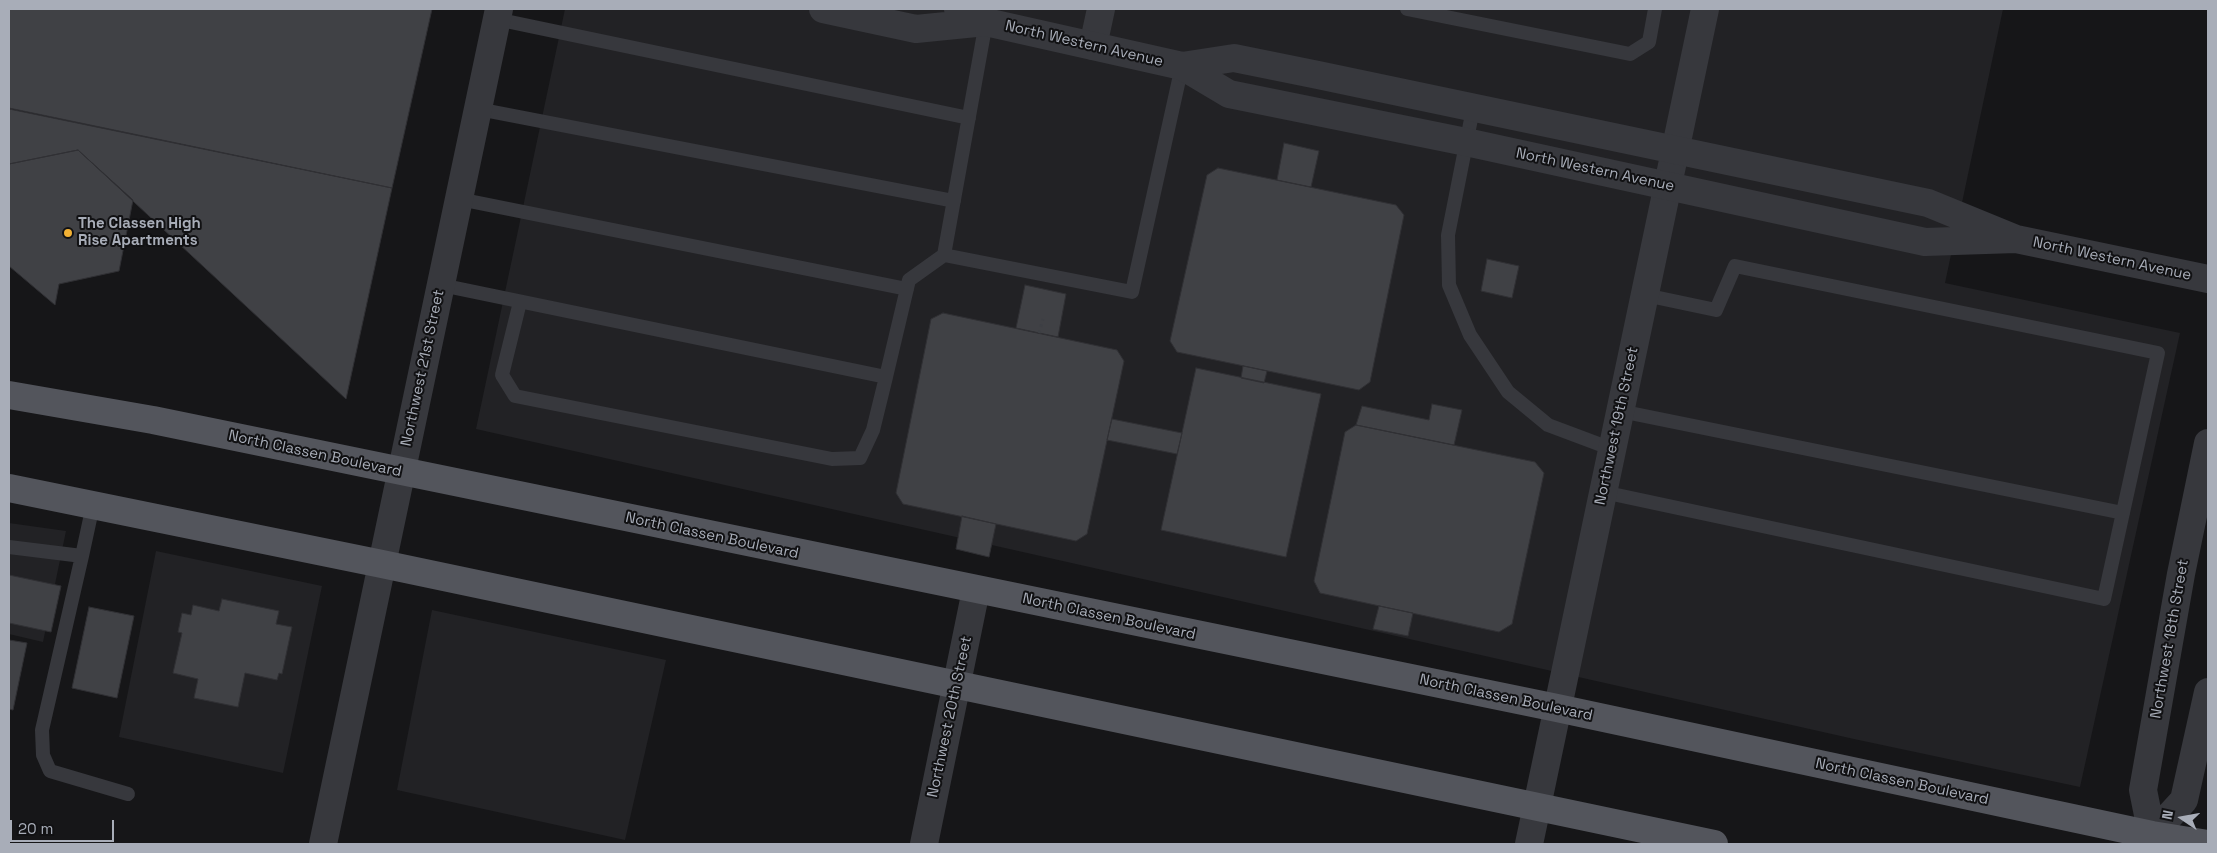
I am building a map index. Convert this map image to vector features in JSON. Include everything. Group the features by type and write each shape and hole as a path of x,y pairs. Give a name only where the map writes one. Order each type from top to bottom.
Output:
{"main road":[{"name":"North Classen Boulevard","path":"9,395 153,420 1558,708 2151,840 2208,844"},
{"path":"9,488 382,564 1714,844"}],"street":[{"name":"North Western Avenue","path":"823,9 916,29 986,22"},
{"name":"North Western Avenue","path":"958,9 986,22 1182,66 1229,94 1466,142 1926,242 2016,239"},
{"path":"1093,46 1101,9"},
{"name":"Northwest 19th Street","path":"1528,844 1705,9"},
{"name":"Northwest 21st Street","path":"323,844 498,14"},
{"name":"North Western Avenue","path":"1182,66 1234,58 1928,204 2016,239 2208,279"},
{"name":"Northwest 18th Street","path":"2151,840 2143,790 2201,513 2208,443"},
{"name":"Northwest 20th Street","path":"924,844 976,590"},
{"path":"2151,840 2184,800 2208,692"}],"lane":[{"path":"1407,9 1630,54 1649,42 1655,9"},
{"path":"498,14 969,118"},
{"path":"520,302 502,376 515,396 832,459 860,458 873,430 909,280 944,255 986,22"},
{"path":"944,255 1132,292 1182,66"},
{"path":"478,109 954,201"},
{"path":"1473,109 1448,235 1449,285 1470,335 1508,392 1548,425 1612,450"},
{"path":"459,199 907,289"},
{"path":"1603,492 2104,599 2158,353 1735,266 1716,310 1645,296"},
{"path":"441,285 886,377"},
{"path":"1620,411 2122,514"},
{"path":"93,505 42,730 43,755 50,771 128,794"},
{"path":"9,547 82,556"}],"path":[{"path":"1039,333 1043,319"}],"shaded area":[{"path":"565,9 2003,9 1945,283 2180,333 2080,787 1854,739 476,429"},
{"path":"9,523 66,531 43,642 9,634"},
{"path":"156,551 322,586 283,773 119,737"},
{"path":"432,610 666,660 625,840 397,790"}],"building":[{"path":"9,9 432,9 392,188 9,108"},
{"path":"9,109 392,188 346,399 78,150 9,164"},
{"path":"1284,143 1319,151 1311,187 1277,180"},
{"name":"The Classen High Rise Apartments","path":"78,150 133,200 119,271 59,284 55,305 9,266 9,164"},
{"path":"1218,168 1396,205 1404,215 1370,382 1359,390 1177,352 1170,341 1207,175"},
{"path":"1487,259 1519,266 1512,298 1481,291"},
{"path":"1025,285 1066,294 1058,337 1016,328"},
{"path":"943,313 1117,350 1124,361 1087,534 1076,541 903,504 896,493 931,319"},
{"path":"1243,366 1267,371 1264,383 1241,378"},
{"path":"1196,368 1321,394 1286,557 1161,530"},
{"path":"1432,404 1462,410 1454,445 1356,425 1362,406 1429,420"},
{"path":"1112,419 1182,433 1177,454 1107,440"},
{"path":"1356,425 1535,462 1544,473 1512,624 1499,632 1320,593 1314,581 1345,432"},
{"path":"962,516 996,524 989,557 956,549"},
{"path":"9,575 61,586 51,632 9,623"},
{"path":"222,599 279,611 276,624 292,627 282,674 279,673 277,680 245,673 238,707 194,698 198,679 173,673 182,633 178,632 182,613 191,615 193,605 219,611"},
{"path":"1379,606 1413,613 1408,636 1373,629"},
{"path":"89,607 134,616 117,698 72,688"},
{"path":"9,640 27,643 13,710 9,709"}],"place":[{"name":"The Classen High Rise Apartments","path":"68,233"}]}
